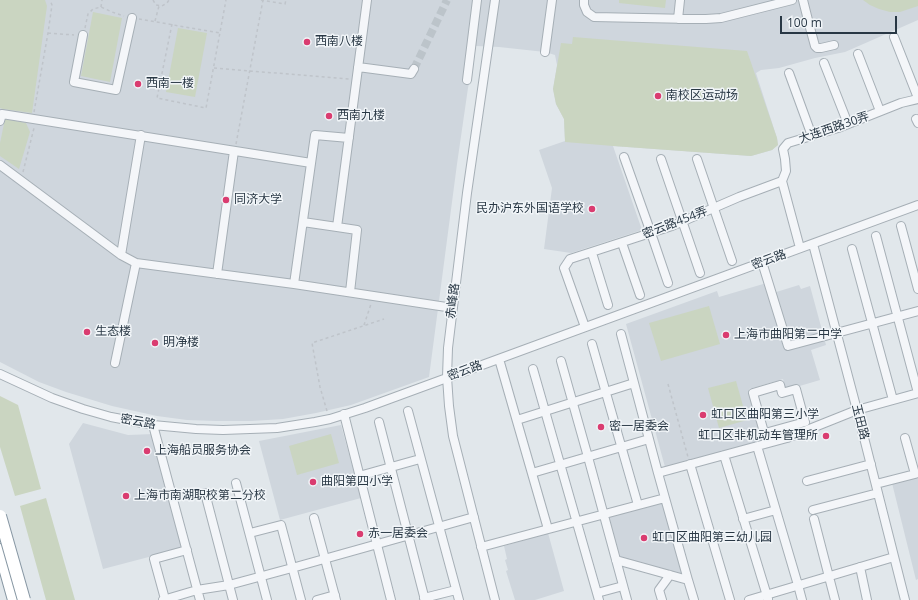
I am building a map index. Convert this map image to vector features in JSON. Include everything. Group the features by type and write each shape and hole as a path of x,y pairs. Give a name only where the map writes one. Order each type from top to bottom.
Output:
{"highway":[{"path":"0,516 24,600"},
{"path":"0,550 14,600"}],"street":[{"path":"337,226 367,0"},
{"path":"467,80 477,0"},
{"name":"赤峰路","path":"495,0 467,193 448,348 447,378 449,406 454,436 495,600"},
{"path":"545,52 552,0"},
{"path":"584,0 584,5 587,12 594,17 678,19 721,18 792,0"},
{"path":"678,19 680,0"},
{"path":"803,0 815,46 817,48 821,48 834,45"},
{"path":"82,35 74,82 116,90 132,18"},
{"path":"894,37 918,98"},
{"path":"858,54 880,111"},
{"path":"824,63 848,124"},
{"path":"358,67 411,74 414,69"},
{"path":"789,73 812,136"},
{"name":"大连西路30弄","path":"782,181 786,171 783,149 788,143 838,128 901,103 918,98"},
{"path":"1,116 33,119 311,164"},
{"path":"294,284 315,135 349,138"},
{"path":"121,255 141,136"},
{"path":"218,274 234,151"},
{"path":"624,157 668,283"},
{"path":"661,159 700,274"},
{"path":"697,159 732,261"},
{"path":"0,165 121,255 136,263 294,284 453,308"},
{"path":"782,181 800,248"},
{"name":"密云路454弄","path":"585,327 564,268 570,259 651,233 782,181"},
{"name":"密云路","path":"0,374 52,398 83,409 112,417 154,425 196,429 260,429 330,419 365,408 918,205"},
{"path":"303,222 357,230 350,292"},
{"path":"901,226 918,289"},
{"path":"658,473 787,438 857,410 918,393 876,236"},
{"path":"622,243 640,295"},
{"name":"玉田路","path":"813,244 905,600"},
{"path":"852,249 893,400"},
{"path":"592,253 608,305"},
{"path":"762,262 788,346 918,311"},
{"path":"115,363 136,263"},
{"path":"621,334 694,600"},
{"path":"592,344 638,505"},
{"path":"499,358 548,529"},
{"path":"561,361 627,600"},
{"path":"533,370 598,597 623,586"},
{"path":"517,420 634,383"},
{"path":"764,433 805,422 796,389 782,393 780,385 753,393 764,433 767,443"},
{"path":"408,411 459,600"},
{"path":"344,414 391,600"},
{"path":"379,422 424,599 456,590"},
{"path":"154,425 200,600"},
{"path":"876,484 915,474 905,438"},
{"path":"532,473 649,439"},
{"path":"757,446 802,600"},
{"path":"724,455 767,597"},
{"path":"359,476 420,459"},
{"path":"690,464 730,600"},
{"path":"806,481 871,464"},
{"path":"236,483 267,600"},
{"path":"205,493 233,600"},
{"path":"835,600 814,514 878,493"},
{"path":"481,547 665,498"},
{"path":"744,519 776,510"},
{"path":"187,550 154,559 164,600 197,590 229,585 474,517"},
{"path":"314,518 335,598 318,600"},
{"path":"250,533 281,525 301,600"},
{"path":"749,600 767,597 798,585 894,557"},
{"path":"616,560 688,580"},
{"path":"860,567 868,600"},
{"path":"662,600 659,590 670,575"}],"path":[{"path":"20,180 34,129 33,119 52,5 50,0"},
{"path":"101,7 102,0"},
{"path":"153,0 154,3 159,6 164,5 169,0"},
{"path":"172,24 157,98 206,108 226,0"},
{"path":"234,151 262,0 285,4 286,0"},
{"path":"155,22 159,6"},
{"path":"214,68 356,79"},
{"path":"364,325 371,304"},
{"path":"330,419 320,387 312,343 384,319"},
{"path":"668,384 690,464"}],"shaded area":[{"name":"同济大学","path":"0,0 918,0 918,20 845,52 815,58 779,68 761,70 756,73 777,138 778,145 772,150 751,156 613,146 642,230 571,253 544,249 552,188 539,150 565,141 564,119 556,104 553,89 557,65 555,55 545,52 476,46 468,88 457,164 429,377 351,405 316,413 283,419 216,421 187,420 157,416 112,406 39,382 0,362"},
{"path":"770,282 773,293 799,285 801,289 810,286 826,345 811,350 820,380 786,390 783,379 749,389 763,441 665,467 626,324 717,291 719,297"},
{"name":"上海市南湖职校第二分校","path":"83,423 128,435 154,434 183,548 103,569 69,444"},
{"name":"曲阳第四小学","path":"341,425 361,498 280,520 259,441"},
{"path":"918,476 918,579 916,580 892,483"},
{"name":"虹口区曲阳第三幼儿园","path":"664,503 685,576 621,559 608,517"},
{"path":"548,533 564,591 535,600 515,600 506,571 508,570 505,560 507,559 504,546"}],"green space":[{"path":"0,0 45,0 47,6 32,113 0,108"},
{"path":"619,0 666,0 665,8 619,3"},
{"path":"863,0 918,0 918,6 900,12 890,12 870,5"},
{"path":"93,12 122,18 110,82 81,76"},
{"path":"178,28 207,33 195,97 166,92"},
{"name":"南校区运动场","path":"573,37 747,51 777,138 778,145 772,150 751,156 565,142 564,119 556,104 553,89 561,43 572,44"},
{"path":"5,119 26,123 30,132 19,169 0,156 0,143"},
{"path":"709,306 720,344 661,361 649,323"},
{"path":"736,381 747,420 719,428 708,388"},
{"path":"0,396 18,405 41,489 15,496 0,447"},
{"path":"331,434 339,463 297,475 289,446"},
{"path":"46,498 75,600 46,600 20,506"}],"tunnel":[{"path":"414,69 447,0"}],"place":[{"name":"西南八楼","path":"307,42"},
{"name":"西南一楼","path":"138,84"},
{"name":"南校区运动场","path":"658,96"},
{"name":"西南九楼","path":"329,116"},
{"name":"同济大学","path":"226,200"},
{"name":"民办沪东外国语学校","path":"592,209"},
{"name":"生态楼","path":"87,332"},
{"name":"上海市曲阳第二中学","path":"726,335"},
{"name":"明净楼","path":"155,343"},
{"name":"虹口区曲阳第三小学","path":"703,415"},
{"name":"密一居委会","path":"601,427"},
{"name":"虹口区非机动车管理所","path":"826,436"},
{"name":"上海船员服务协会","path":"147,451"},
{"name":"曲阳第四小学","path":"313,482"},
{"name":"上海市南湖职校第二分校","path":"126,496"},
{"name":"赤一居委会","path":"360,534"},
{"name":"虹口区曲阳第三幼儿园","path":"644,538"}]}
